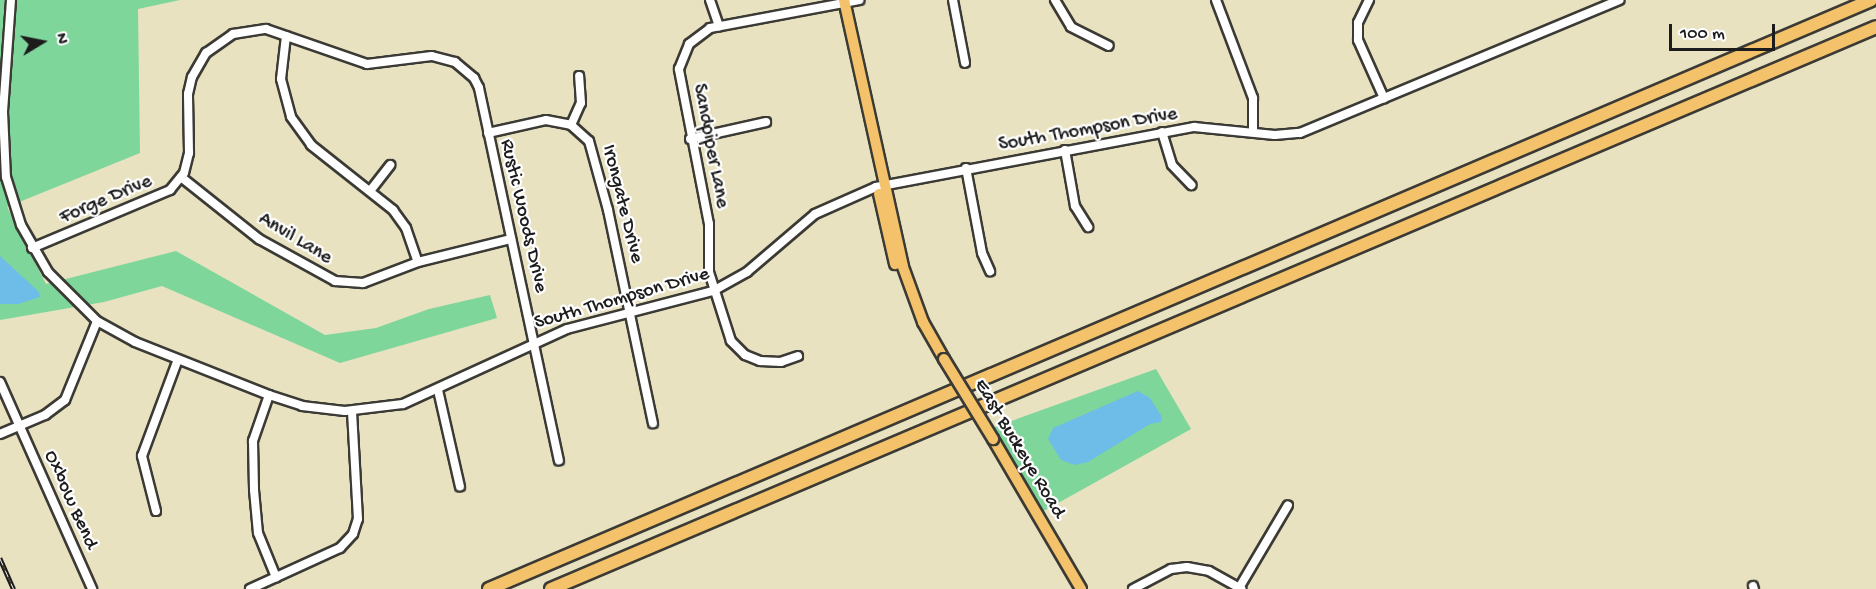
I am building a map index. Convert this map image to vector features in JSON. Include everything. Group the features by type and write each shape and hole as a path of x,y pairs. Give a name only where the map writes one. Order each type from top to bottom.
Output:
{"highway":[{"path":"489,589 1871,0"},
{"path":"551,589 1876,27"}],"main road":[{"name":"East Buckeye Road","path":"844,1 901,281 914,313 926,328 1081,589"}],"street":[{"name":"South Thompson Drive","path":"11,0 2,149 9,189 33,248 58,284 97,321 178,359 302,406 352,411 390,407 438,390 534,342 630,312 713,291 747,272 815,214 881,185 1162,132 1209,126 1253,132 1300,133 1619,0"},
{"path":"710,0 719,26"},
{"name":"Sandpiper Lane","path":"798,356 766,362 739,350 713,291 709,272 709,224 680,86 681,60 694,38 719,26 844,1 860,0"},
{"path":"953,0 965,63"},
{"path":"1055,0 1071,27 1109,46"},
{"path":"1216,0 1253,98 1253,132"},
{"path":"1369,0 1358,23 1358,40 1384,98"},
{"name":"Forge Drive","path":"33,248 157,199 181,177 189,153 190,84 206,53 239,32 266,29 367,64 432,56 454,62 474,78 479,88 488,133"},
{"path":"286,36 281,79 291,117 311,145 370,191 400,219 418,261"},
{"path":"488,133 546,120 571,125 581,103 579,76"},
{"path":"690,139 766,122"},
{"name":"Irongate Drive","path":"571,125 582,133 594,150 653,423"},
{"path":"1162,132 1172,165 1191,185"},
{"name":"Rustic Woods Drive","path":"488,133 558,461"},
{"path":"1065,150 1075,206 1088,227"},
{"path":"370,191 390,165"},
{"path":"966,168 982,253 990,271"},
{"name":"Anvil Lane","path":"181,177 259,239 335,281 363,283 418,261 511,239"},
{"path":"0,434 45,415 66,400 97,321"},
{"path":"156,511 142,456 178,359"},
{"name":"Oxbow Bend","path":"0,382 92,589"},
{"path":"438,390 460,487"},
{"path":"269,395 253,441 254,490 258,533 276,578"},
{"path":"250,589 340,548 357,525 352,411"},
{"path":"1133,589 1171,569 1187,567 1209,571 1240,588 1288,505"}],"green space":[{"path":"0,0 180,0 138,9 140,153 7,207 46,284 176,251 325,335 376,328 429,309 490,295 497,318 340,363 162,286 104,302 0,320"},
{"path":"1156,369 1191,429 1042,512 992,428"}],"water":[{"path":"0,256 39,292 40,297 18,304 0,304"},
{"path":"1138,391 1150,398 1162,417 1161,422 1150,424 1088,462 1075,465 1061,460 1048,439 1053,428"}],"railway":[{"path":"0,558 14,589"}]}
